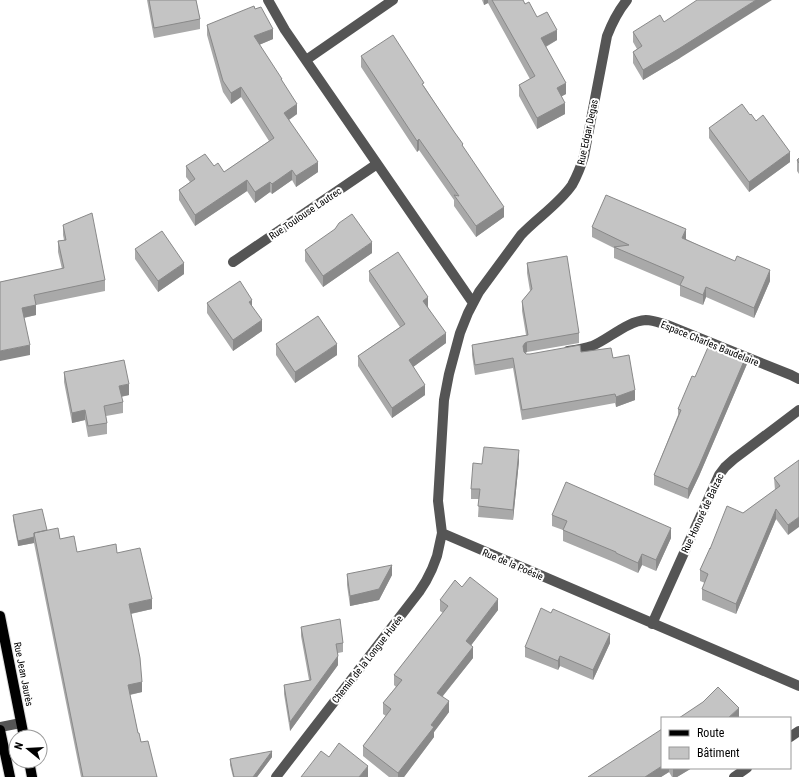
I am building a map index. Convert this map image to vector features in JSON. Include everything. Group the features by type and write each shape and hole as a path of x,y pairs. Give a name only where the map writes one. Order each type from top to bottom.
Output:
{"main road":[{"name":"Rue Jean Jaurès","path":"0,616 22,729"},
{"path":"0,728 10,777"}],"street":[{"path":"268,0 285,30 473,304 460,333 444,400 438,501 442,533"},
{"path":"306,60 393,0"},
{"name":"Rue Edgar Degas","path":"473,304 521,235 566,193 577,175 584,156 606,36 615,18 627,0"},
{"name":"Rue Toulouse Lautrec","path":"233,262 377,164"},
{"name":"Espace Charles Baudelaire","path":"557,353 593,346 637,322 646,320 656,321 799,379"},
{"name":"Rue Honoré de Balzac","path":"652,624 719,475 734,459 799,410"},
{"name":"Rue de la Poésie","path":"442,533 799,686"},
{"name":"Chemin de la Longue Hurée","path":"276,777 419,592 432,569 437,556 442,533"},
{"path":"0,728 21,723"},
{"path":"734,777 745,769"}],"building":[{"path":"149,0 196,0 200,19 154,28"},
{"path":"492,0 523,0 525,4 529,2 537,17 547,12 557,30 541,38 566,83 557,88 565,103 537,118 519,85 535,76"},
{"path":"697,0 756,0 643,70 633,52 642,46 633,32 660,15 664,22"},
{"path":"254,6 255,9 261,7 273,29 254,36 297,104 284,113 318,162 296,176 292,170 272,184 270,182 255,192 247,180 195,215 179,190 195,179 186,166 205,154 214,166 218,163 224,172 274,138 241,87 231,93 223,81 207,25"},
{"path":"393,35 424,83 422,84 504,207 476,226 454,195 459,196 419,139 417,141 361,56"},
{"path":"742,104 756,121 763,115 790,152 749,182 709,128"},
{"path":"606,195 686,229 682,238 735,261 737,256 770,270 754,308 706,287 703,295 680,285 684,277 614,247 629,245 592,227"},
{"path":"92,213 105,280 34,295 36,305 22,308 30,345 0,351 0,282 64,268 58,241 66,240 63,225"},
{"path":"352,214 372,242 323,276 305,250 335,229 339,223"},
{"path":"162,231 184,263 158,281 135,249"},
{"path":"398,252 428,297 423,301 446,333 409,360 425,385 392,408 358,356 405,324 369,271"},
{"path":"567,256 579,333 527,342 523,346 524,352 526,354 530,354 580,345 581,352 611,348 613,358 629,355 635,390 616,397 615,394 522,410 513,358 475,365 472,345 528,335 522,301 532,289 527,263"},
{"path":"240,281 252,300 249,302 262,320 233,340 207,303"},
{"path":"318,316 337,344 295,372 276,344"},
{"path":"709,345 737,356 743,352 747,354 688,489 654,475 681,410 678,409 692,376 695,377"},
{"path":"124,360 129,384 119,386 123,402 104,406 107,423 88,426 85,410 72,413 64,372"},
{"path":"484,447 519,450 513,510 478,506 480,489 471,489 473,463 482,464"},
{"path":"799,460 799,517 788,525 776,509 736,604 702,589 708,574 700,570 727,506 743,513 780,486 774,478"},
{"path":"566,482 671,528 656,560 642,554 638,563 616,552 563,530 567,521 552,515"},
{"path":"42,509 47,530 34,533 34,537 18,541 13,515"},
{"path":"58,528 60,539 74,536 77,552 116,544 117,553 140,548 152,599 129,604 140,658 142,682 128,685 138,733 141,742 148,741 157,777 83,777 34,533"},
{"path":"392,565 379,589 350,596 347,574"},
{"path":"470,577 498,599 466,641 473,647 437,693 449,701 431,725 434,727 398,773 363,746 391,709 383,703 402,680 394,675 448,606 440,600 455,580 462,587"},
{"path":"541,608 551,613 553,609 610,634 593,670 560,656 558,661 525,647"},
{"path":"340,619 343,643 336,644 338,656 290,722 284,685 311,680 301,627"},
{"path":"718,687 739,708 729,717 680,717 703,702"},
{"path":"661,730 661,767 645,777 588,777"},
{"path":"339,743 368,766 359,777 301,777 321,751 329,757"},
{"path":"272,751 253,777 234,777 230,759"}]}
